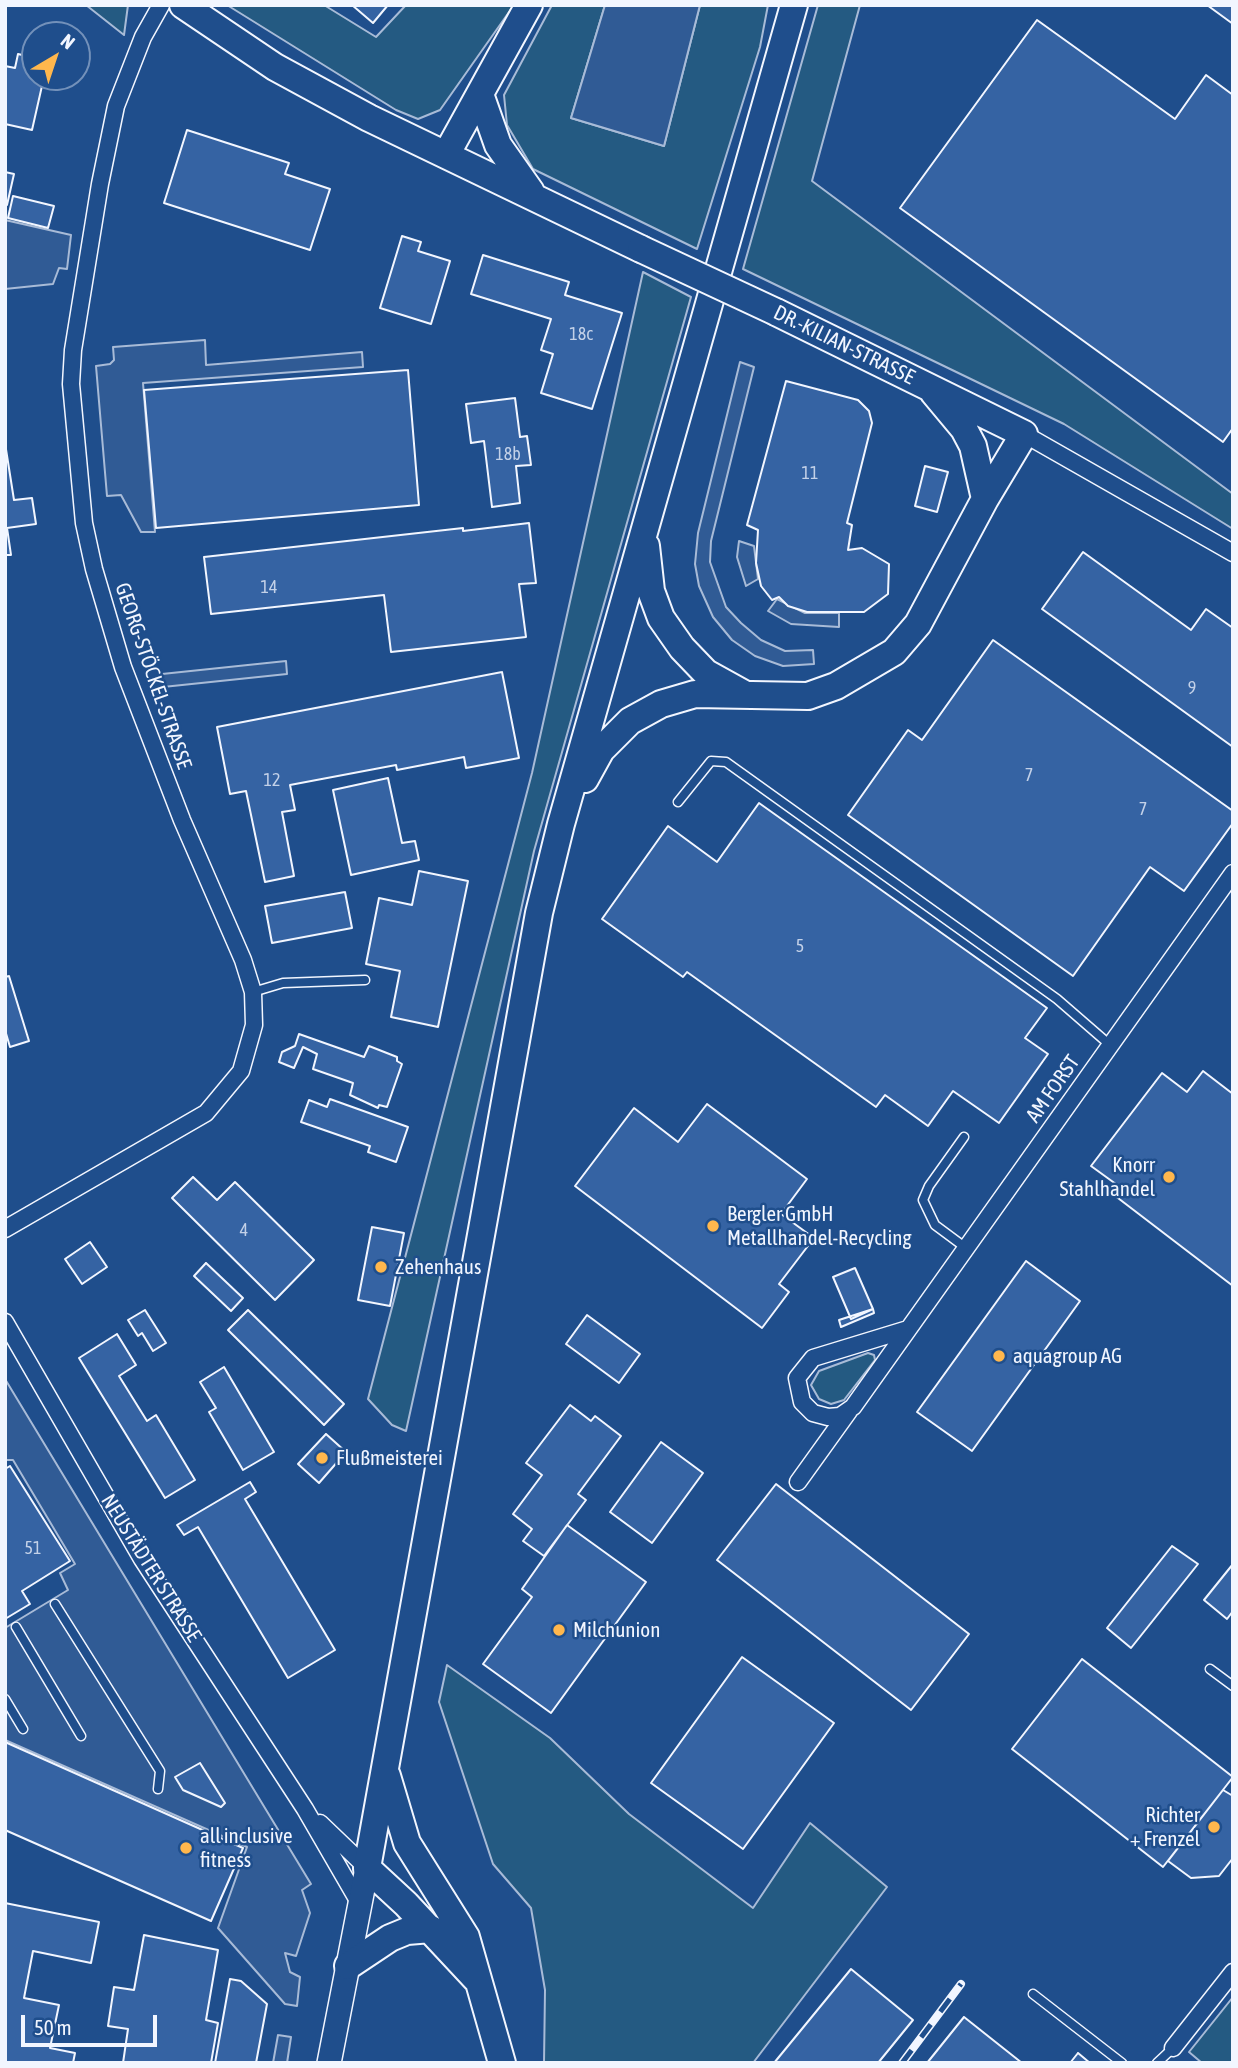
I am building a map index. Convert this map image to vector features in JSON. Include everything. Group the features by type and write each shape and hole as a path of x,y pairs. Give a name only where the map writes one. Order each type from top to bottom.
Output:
{"main road":[{"name":"DR.-KILIAN-STRASSE","path":"183,5 275,67 369,118 926,384 1024,434"},
{"path":"446,155 529,5"},
{"path":"330,2063 386,1771 539,913 561,824 792,8"},
{"path":"480,94 498,145 520,180 537,199"},
{"path":"926,384 951,411 972,446 985,499"},
{"path":"561,824 601,750 630,721 662,704 695,694 807,696 847,680 894,652 918,624 985,499 1024,434"},
{"path":"644,531 651,591 661,618 682,648 706,673 749,697"},
{"path":"386,1771 407,1843 466,1937 502,2063"},
{"path":"367,1868 431,1929 476,1979"},
{"path":"348,1966 390,1938 407,1931 431,1929"}],"street":[{"name":"GEORG-STÖCKEL-STRASSE","path":"5,1229 206,1113 241,1071 254,1025 253,992 243,960 182,820 119,655 84,523 71,384 73,350 100,184 116,106 143,37 161,5"},
{"name":"DR.-KILIAN-STRASSE","path":"1024,434 1233,553"},
{"name":"AM FORST","path":"798,1482 1233,873"},
{"name":"NEUSTÄDTER STRASSE","path":"5,1322 142,1559 306,1809 360,1904"},
{"path":"853,1407 840,1416 828,1417 813,1413 802,1402 797,1390 797,1378 803,1367 823,1353 908,1329"},
{"name":"NEUSTÄDTER STRASSE","path":"306,1809 367,1868"},
{"path":"1173,2048 1233,1972"}],"lane":[{"path":"678,802 711,761 726,762 1057,999 1110,1045"},
{"path":"253,992 283,983 365,980"},
{"path":"964,1137 929,1186 923,1200 935,1225 966,1248"},
{"path":"55,1604 160,1771 158,1789"},
{"path":"16,1627 81,1736"},
{"path":"1210,1669 1233,1686"},
{"path":"5,1699 23,1728"},
{"path":"1033,1994 1122,2063"},
{"path":"1157,2063 1173,2048"}],"shaded area":[{"path":"86,5 128,5 124,35"},
{"path":"227,5 324,5 376,37 406,5 514,5 440,110 418,119 396,110"},
{"path":"552,5 605,5 571,118 664,146 700,5 768,5 760,47 697,249 533,169 507,125 504,95"},
{"path":"605,5 700,5 664,146 571,118"},
{"path":"818,5 860,5 812,181 1233,494 1233,529 1064,424 743,269"},
{"path":"5,220 71,235 67,269 59,268 53,284 5,289"},
{"path":"643,272 691,297 534,851 406,1431 392,1425 368,1399 532,773"},
{"path":"205,340 206,365 362,352 363,367 143,383 155,532 141,532 121,495 107,496 96,366 110,364 114,360 113,347"},
{"path":"740,362 754,367 711,541 710,562 726,607 741,623 761,640 785,651 813,650 814,664 783,666 755,656 732,640 713,617 699,586 695,564 698,533"},
{"path":"739,541 754,546 758,579 746,586 737,557"},
{"path":"777,599 805,613 839,613 839,627 791,624 768,611"},
{"path":"286,661 287,674 163,687 162,674"},
{"path":"868,1353 874,1355 875,1360 844,1400 831,1404 819,1399 811,1385 819,1371"},
{"path":"5,1379 311,1884 302,1890 310,1913 296,1956 285,1953 290,1972 300,1977 297,2006 285,2004 218,1928 247,1847 5,1740 5,1628 68,1590 60,1573 75,1564 13,1460 5,1460"},
{"path":"447,1665 550,1738 629,1814 753,1908 810,1823 887,1887 753,2063 544,2063 545,1990 531,1908 493,1864 439,1702"},
{"path":"1233,1997 1233,2063 1202,2063 1189,2052"},
{"path":"278,2035 291,2037 287,2063 273,2063"}],"building":[{"path":"352,5 388,5 373,23"},
{"path":"1207,5 1233,5 1233,24"},
{"path":"1037,20 1175,119 1206,75 1233,95 1233,428 1223,442 900,208"},
{"path":"18,54 21,55 21,91 41,91 32,130 5,124 5,66 15,68"},
{"path":"187,130 289,163 285,174 330,189 310,250 164,203"},
{"path":"5,172 14,174 7,205 5,205"},
{"path":"13,196 54,206 48,228 8,218"},
{"path":"402,236 421,242 418,251 450,261 431,324 380,308"},
{"path":"483,255 569,282 565,295 622,313 592,409 541,393 553,354 541,350 551,319 471,294"},
{"path":"408,370 419,505 156,528 144,390"},
{"path":"786,381 858,400 869,411 872,423 847,523 852,525 848,550 862,548 889,564 888,594 864,612 807,612 788,606 779,597 772,600 761,586 756,563 758,530 747,525"},
{"path":"515,398 520,437 527,436 531,465 516,466 520,503 492,507 484,441 471,443 466,404"},
{"path":"5,443 14,500 32,498 36,524 7,528 11,555 5,555"},
{"path":"925,466 948,472 937,512 915,506"},
{"path":"529,523 536,583 519,584 526,637 391,652 384,595 211,614 204,557"},
{"path":"1083,552 1191,630 1206,609 1233,628 1233,747 1042,609"},
{"path":"993,640 1233,811 1233,823 1184,891 1150,867 1073,976 848,815 908,730 922,740"},
{"path":"502,672 519,758 466,768 464,757 397,770 396,765 290,785 295,810 282,812 294,876 265,882 246,791 230,794 217,727"},
{"path":"388,778 402,843 415,841 419,860 351,875 333,790"},
{"path":"759,803 1047,1008 1025,1038 1048,1054 999,1123 953,1091 928,1126 885,1095 876,1107 687,972 683,977 602,919 668,826 717,862"},
{"path":"419,871 468,881 438,1027 391,1017 400,971 366,964 379,898 412,905"},
{"path":"345,892 352,928 272,943 265,906"},
{"path":"9,976 29,1041 10,1047 5,1030 5,977"},
{"path":"299,1034 364,1057 369,1046 397,1057 397,1061 402,1064 387,1107 379,1105 378,1108 350,1095 353,1083 313,1069 317,1054 303,1047 294,1068 279,1062 282,1052 295,1046"},
{"name":"Knorr Stahlhandel","path":"1203,1071 1233,1094 1233,1286 1114,1195 1120,1187 1091,1166 1162,1073 1187,1092"},
{"path":"330,1099 408,1127 396,1162 368,1152 370,1146 301,1122 309,1100 327,1107"},
{"name":"Bergler GmbH Metallhandel-Recycling","path":"707,1104 807,1179 781,1214 814,1238 779,1284 789,1292 762,1328 575,1186 634,1108 678,1142"},
{"path":"193,1177 217,1200 235,1182 314,1260 275,1300 172,1198"},
{"name":"Zehenhaus","path":"372,1227 404,1233 390,1306 358,1300"},
{"path":"90,1242 107,1267 82,1284 65,1259"},
{"name":"aquagroup AG","path":"1026,1261 1080,1301 972,1451 917,1412"},
{"path":"206,1263 243,1298 231,1311 194,1276"},
{"path":"855,1268 873,1309 851,1319 833,1277"},
{"path":"873,1309 874,1313 841,1327 839,1320"},
{"path":"145,1310 166,1343 153,1351 142,1333 138,1336 128,1320"},
{"path":"248,1310 344,1404 324,1425 228,1330"},
{"path":"587,1315 640,1354 619,1383 566,1344"},
{"path":"117,1334 136,1365 119,1376 147,1421 156,1415 195,1480 165,1498 79,1358"},
{"path":"224,1367 274,1452 243,1470 209,1412 216,1408 200,1382"},
{"path":"570,1405 591,1421 595,1416 621,1436 578,1494 586,1500 544,1556 523,1541 532,1529 513,1514 542,1475 526,1463"},
{"name":"Flußmeisterei","path":"326,1434 346,1452 319,1483 298,1464"},
{"path":"661,1442 703,1473 652,1543 610,1512"},
{"path":"10,1466 70,1561 22,1591 30,1604 5,1619 5,1469"},
{"path":"250,1482 256,1492 245,1499 335,1650 288,1678 198,1527 184,1535 177,1525"},
{"path":"776,1484 969,1634 911,1710 717,1560"},
{"name":"Milchunion","path":"567,1525 646,1582 551,1713 483,1664 532,1597 522,1589"},
{"path":"1172,1546 1198,1564 1131,1648 1107,1628"},
{"path":"1233,1564 1233,1611 1227,1619 1204,1600"},
{"path":"742,1657 834,1723 743,1849 651,1783"},
{"path":"1082,1659 1233,1777 1163,1867 1012,1749"},
{"path":"5,1742 243,1848 211,1921 5,1830"},
{"path":"200,1763 225,1803 221,1807 183,1790 175,1777"},
{"name":"Richter + Frenzel","path":"1223,1790 1233,1796 1233,1858 1219,1876 1191,1878 1168,1861"},
{"path":"5,1903 99,1922 91,1963 33,1951 24,1998 59,2005 50,2048 75,2053 73,2063 5,2063"},
{"path":"144,1935 218,1950 206,2020 218,2023 211,2063 123,2063 128,2029 108,2026 114,1987 134,1990"},
{"path":"851,1969 913,2020 878,2063 774,2063"},
{"path":"230,1979 241,1981 267,2004 256,2063 215,2063"},
{"path":"964,2017 1022,2063 927,2063"},
{"path":"1078,2053 1090,2063 1070,2063"}],"railway":[{"path":"902,2063 961,1984"}],"place":[{"name":"Knorr Stahlhandel","path":"1169,1177"},
{"name":"Bergler GmbH Metallhandel-Recycling","path":"713,1226"},
{"name":"Zehenhaus","path":"381,1267"},
{"name":"aquagroup AG","path":"999,1356"},
{"name":"Flußmeisterei","path":"322,1458"},
{"name":"Milchunion","path":"559,1630"},
{"name":"Richter + Frenzel","path":"1214,1827"},
{"name":"all inclusive fitness","path":"186,1848"}]}
